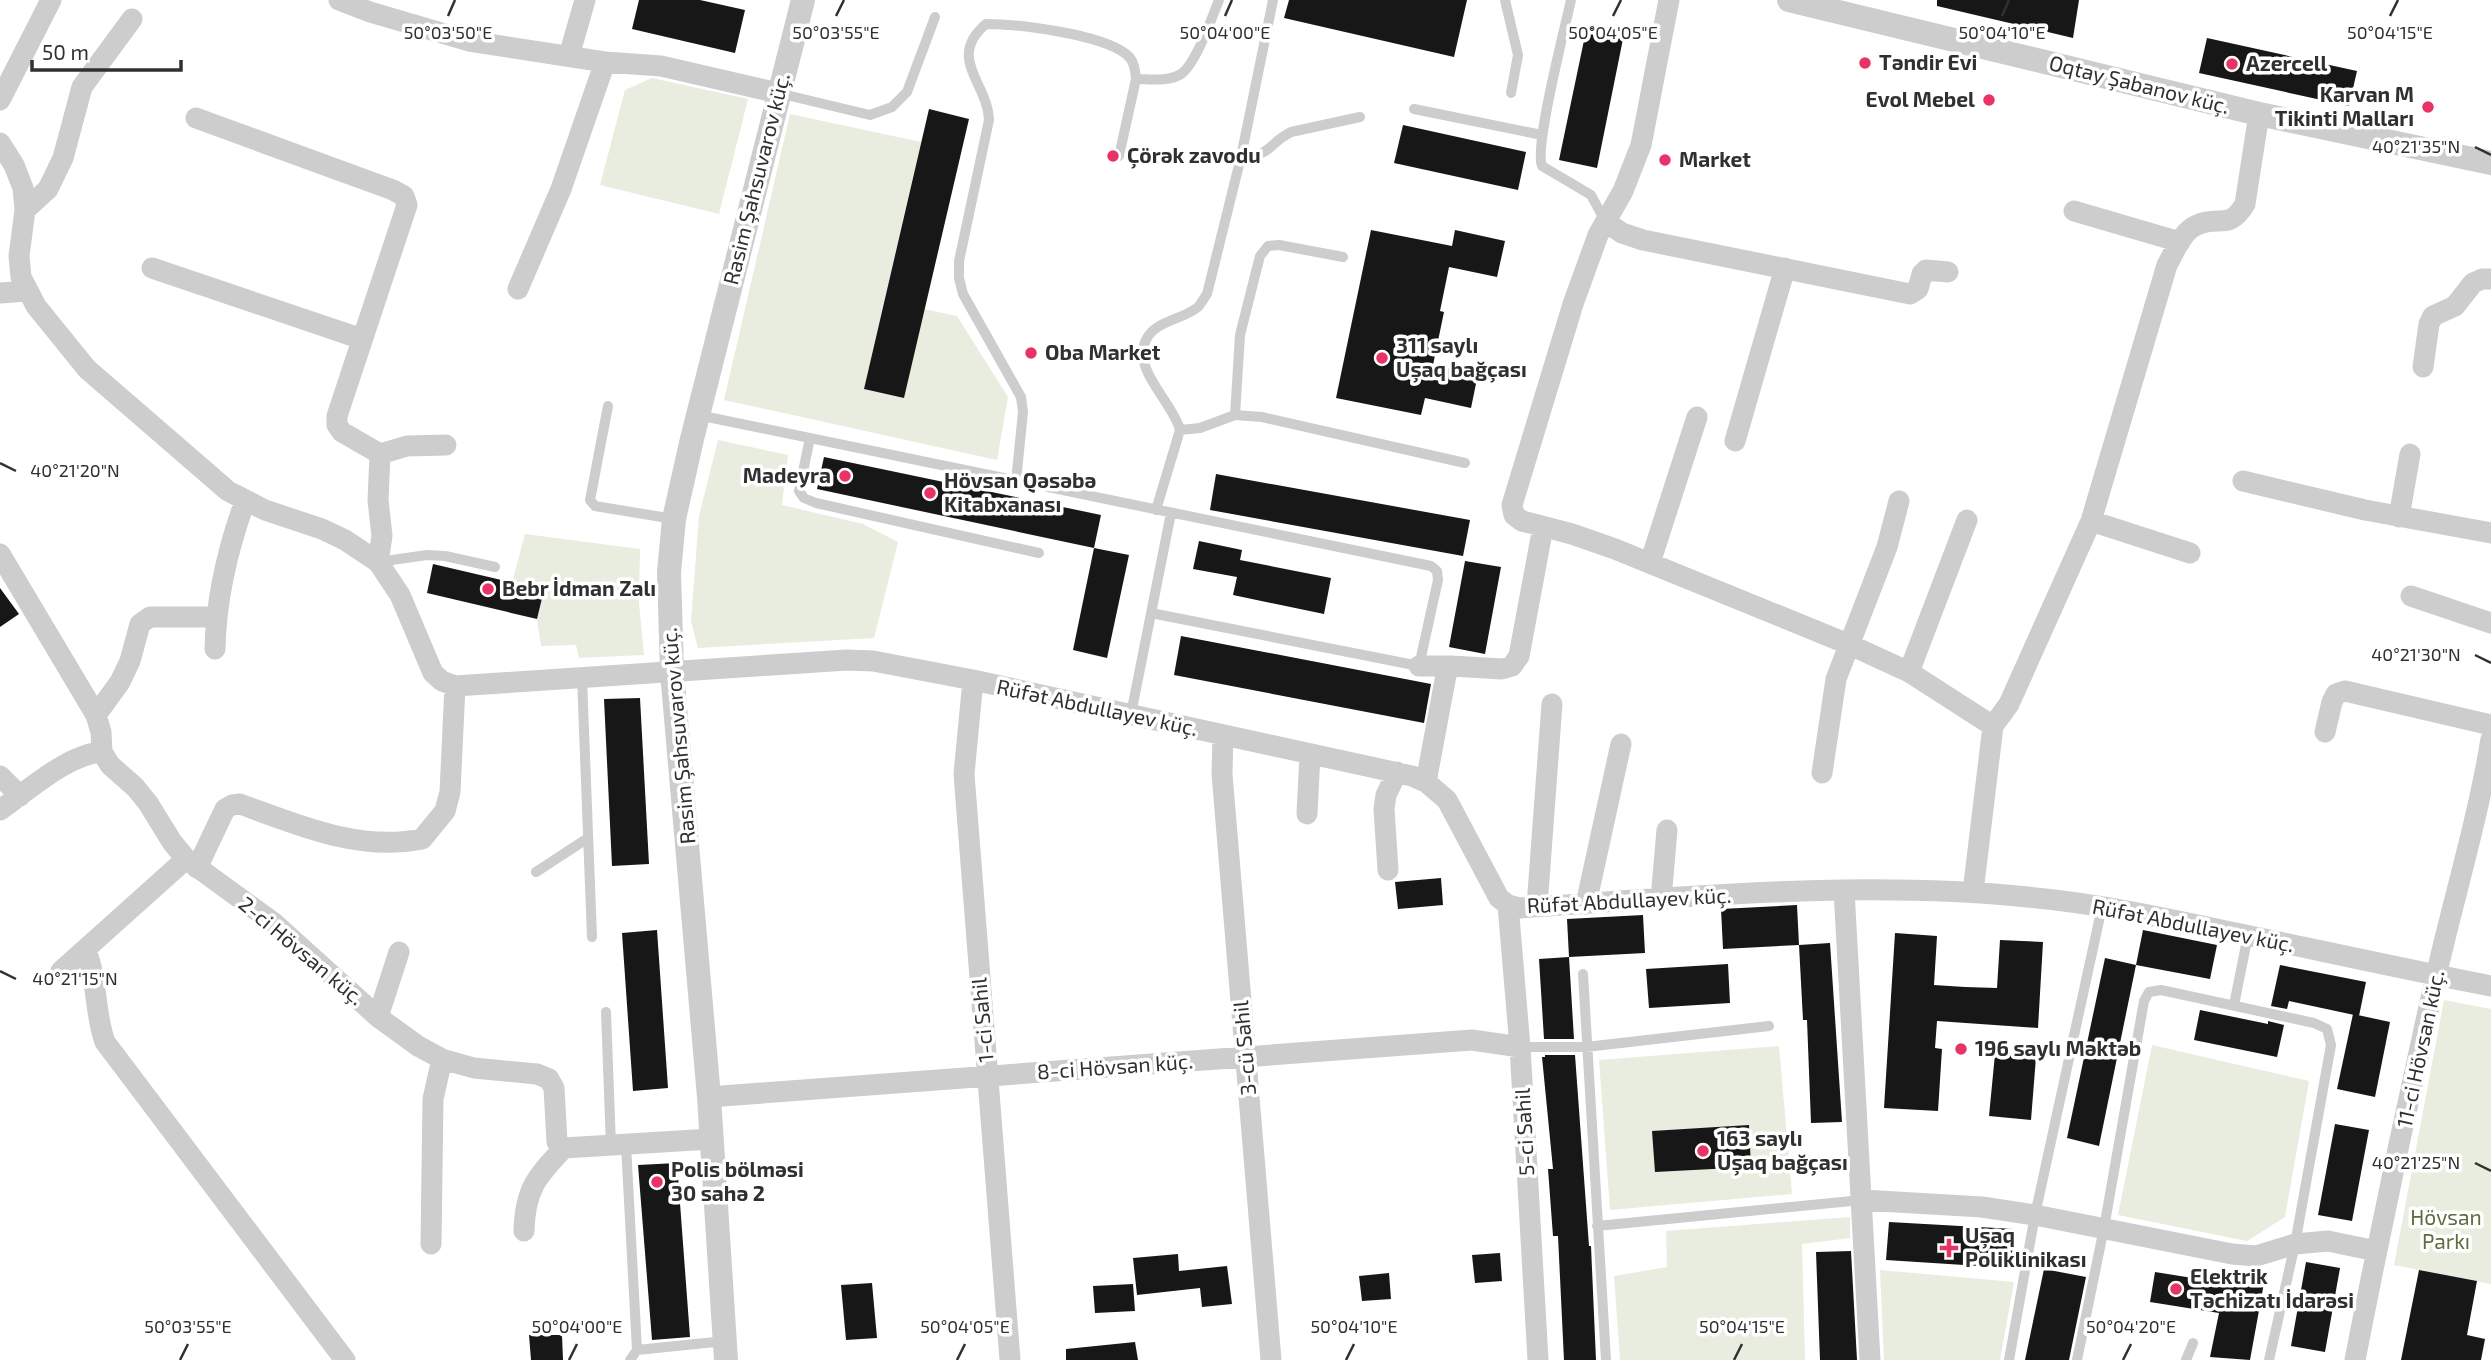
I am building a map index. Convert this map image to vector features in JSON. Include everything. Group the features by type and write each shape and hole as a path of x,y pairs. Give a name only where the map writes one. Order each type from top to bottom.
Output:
{"street":[{"path":"0,100 51,0"},
{"path":"339,0 370,12 469,41 605,62 661,66 778,93"},
{"path":"569,56 585,0"},
{"name":"Rasim Şahsuvarov küç.","path":"726,1351 709,1097 672,671 669,572 674,519 698,415 803,0"},
{"path":"1669,0 1642,145 1634,169 1598,235 1573,304 1512,505 1514,516 1522,522 1572,534 1650,563 1848,644 1909,672 1993,726"},
{"name":"Oqtay Şabanov küç.","path":"1789,0 2259,114 2491,163"},
{"path":"25,211 48,189 63,158 82,87 132,19"},
{"path":"518,289 561,188 605,62"},
{"path":"1973,892 1993,726 2009,704 2091,521 2167,265 2191,228 2198,224 2230,221 2238,217 2245,204 2259,114"},
{"path":"196,118 404,196 407,205 337,416 337,425 342,432 380,454 407,446 446,445"},
{"path":"0,143 14,165 23,188 25,211 19,256 21,277 36,306 88,369 228,491 245,501 322,529 345,540 378,562 400,595 433,673 442,681 455,686 450,793 445,811 422,839 380,843 323,834 240,804 232,805 225,809 192,864 61,971"},
{"path":"2074,211 2180,242"},
{"path":"1606,222 1622,233 1643,240 1910,294 1918,289 1922,274 1926,270 1948,272"},
{"path":"152,268 362,339"},
{"path":"1735,441 1785,268"},
{"path":"2423,368 2429,324 2433,316 2455,306 2473,283 2491,279"},
{"path":"0,293 27,291"},
{"path":"1650,563 1697,417"},
{"path":"378,562 382,537 378,499 380,454"},
{"path":"2399,517 2410,454"},
{"path":"2243,481 2399,517 2491,533"},
{"path":"215,649 216,617 234,533 245,501"},
{"path":"1822,773 1836,679 1887,547 1899,501"},
{"path":"1909,672 1967,520"},
{"path":"2091,521 2190,553"},
{"path":"1419,666 1502,669 1512,666 1519,656 1543,527"},
{"path":"0,810 72,760 88,752 102,752 101,732 96,715 2,561"},
{"path":"2411,596 2491,623"},
{"path":"96,715 125,672 140,624 150,617 216,617"},
{"name":"Rüfət Abdullayev küç.","path":"455,686 846,660 873,661 1397,772 1426,782 1447,800 1499,898 1508,905 1519,908 1844,890 1973,892 2102,907 2491,986"},
{"path":"1426,782 1446,675 1451,666"},
{"name":"1-ci Sahil","path":"972,680 964,774 1010,1360"},
{"path":"2325,732 2332,702 2336,694 2345,691 2491,725"},
{"path":"1537,906 1552,704"},
{"name":"3-cü Sahil","path":"1223,735 1222,774 1271,1360"},
{"name":"11-ci Hövsan küç.","path":"2355,1360 2376,1251 2437,975 2485,775 2491,738"},
{"path":"1586,904 1621,744"},
{"name":"2-ci Hövsan küç.","path":"102,752 110,765 135,787 148,803 172,842 192,864 274,923 377,1017 418,1046 442,1059 474,1068 537,1074 549,1079 554,1088 557,1142 564,1149"},
{"path":"1307,814 1310,754"},
{"path":"1388,870 1384,809 1386,795 1397,772"},
{"path":"0,776 20,796"},
{"path":"1661,899 1667,830"},
{"path":"1844,890 1870,1360"},
{"name":"5-ci Sahil","path":"1508,905 1520,1047 1538,1360"},
{"path":"86,951 94,976 100,1028 105,1042 345,1360"},
{"path":"377,1017 399,952"},
{"name":"8-ci Hövsan küç.","path":"709,1097 1472,1040 1520,1047"},
{"path":"431,1244 433,1099 442,1059"},
{"path":"524,1231 527,1198 543,1170 564,1149 711,1139"},
{"path":"1862,1200 1982,1207 2232,1254 2256,1256 2295,1244 2328,1241 2376,1251"}],"lane":[{"path":"1136,79 1163,79 1181,74 1196,53 1219,0"},
{"path":"1156,510 1180,430 1177,419 1143,364 1143,345 1152,330 1198,307 1207,294 1241,157 1273,0"},
{"path":"1505,0 1518,55 1511,93"},
{"path":"1571,0 1539,158 1542,166 1591,195 1606,222"},
{"path":"778,93 870,115 892,107 906,92 935,17"},
{"path":"1016,481 1023,412 1021,397 963,295 959,278 958,261 989,120 989,107 970,69 969,54 974,34 986,24 1010,24 1097,41 1127,55 1135,66 1136,79 1119,156"},
{"path":"1415,109 1542,135"},
{"path":"1241,157 1266,153 1291,132 1360,117"},
{"path":"1235,415 1240,335 1260,256 1268,246 1279,244 1343,257"},
{"path":"608,405 590,500 595,506 674,519"},
{"path":"698,415 1431,566 1437,571 1438,580 1419,666 1150,614"},
{"path":"1180,430 1200,428 1235,415 1262,417 1465,463"},
{"path":"810,438 799,491 804,498 816,503 1039,553"},
{"path":"1131,714 1171,513"},
{"path":"378,562 427,555 445,556 495,567"},
{"path":"582,678 592,936"},
{"path":"536,872 589,838"},
{"path":"2009,1360 2035,1215 2102,907"},
{"path":"2234,1005 2248,935"},
{"path":"1583,974 1606,1360"},
{"path":"2077,1360 2104,1228 2144,1001 2149,992 2161,990 2315,1023 2327,1029 2331,1045 2295,1244 2270,1360"},
{"path":"606,1012 619,1146 633,1355 726,1351"},
{"path":"1520,1047 1586,1046 1769,1026"},
{"path":"1597,1226 1862,1200"},
{"path":"2186,1360 2193,1343"}],"green space":[{"path":"652,78 748,99 719,214 600,185 625,90"},
{"path":"790,114 921,142 864,388 904,398 924,309 957,316 1008,397 997,460 724,400"},
{"path":"718,440 788,455 782,505 863,524 898,542 874,638 698,648 691,621 699,516"},
{"path":"525,534 640,549 639,603 644,655 579,658 576,645 541,646 537,619 544,591 512,583"},
{"name":"Hövsan Parkı","path":"2444,1000 2491,1009 2491,1284 2394,1265"},
{"path":"2152,1045 2309,1081 2285,1217 2247,1241 2118,1215"},
{"path":"1779,1046 1792,1194 1610,1210 1599,1060"},
{"path":"1850,1217 1850,1238 1802,1244 1805,1360 1620,1360 1614,1276 1667,1267 1666,1231"},
{"path":"1880,1270 2014,1282 2000,1360 1884,1360"}],"building":[{"path":"639,0 700,0 745,10 735,53 632,29"},
{"path":"1289,0 1467,0 1454,57 1284,18"},
{"path":"1937,0 2079,0 2073,38 1937,6"},
{"path":"1587,26 1624,34 1597,168 1559,160"},
{"path":"2207,38 2357,71 2349,106 2199,73"},
{"path":"929,109 969,119 904,398 864,389"},
{"path":"1403,125 1526,152 1518,190 1394,163"},
{"path":"1371,230 1452,246 1455,230 1505,241 1497,277 1449,267 1440,311 1444,312 1433,365 1478,374 1471,408 1425,398 1421,415 1336,398"},
{"path":"824,457 1101,515 1094,548 817,489"},
{"path":"1216,474 1470,520 1463,556 1210,510"},
{"path":"1199,541 1242,550 1240,560 1331,578 1324,614 1233,595 1237,577 1193,569"},
{"path":"1094,548 1129,555 1107,658 1073,650"},
{"path":"1465,561 1501,567 1485,654 1449,647"},
{"path":"433,564 544,590 537,619 427,593"},
{"path":"0,588 19,614 0,627"},
{"path":"1181,636 1431,684 1424,723 1174,675"},
{"path":"640,698 649,864 612,866 604,699"},
{"path":"1441,878 1443,905 1398,909 1395,882"},
{"path":"1797,905 1799,945 1723,949 1721,909"},
{"path":"1643,915 1645,953 1569,957 1567,919"},
{"path":"657,930 668,1088 633,1091 622,933"},
{"path":"2143,930 2217,945 2210,979 2136,965"},
{"path":"1895,933 1937,936 1934,985 1965,987 1997,988 2000,940 2043,942 2038,1028 1937,1021 1935,1048 1942,1049 1938,1111 1884,1108"},
{"path":"1830,943 1842,1122 1811,1123 1807,1020 1803,1020 1799,945"},
{"path":"1569,957 1574,1039 1544,1039 1539,959"},
{"path":"2105,958 2136,965 2099,1146 2067,1138"},
{"path":"1728,964 1730,1003 1649,1008 1646,969"},
{"path":"2280,965 2366,982 2359,1016 2289,1001 2287,1009 2271,1006"},
{"path":"2200,1010 2284,1025 2277,1057 2194,1040"},
{"path":"2353,1014 2390,1022 2375,1097 2337,1089"},
{"path":"1995,1054 2036,1057 2031,1120 1989,1116"},
{"path":"1575,1055 1591,1246 1596,1360 1564,1360 1558,1236 1553,1236 1548,1169 1553,1169 1542,1057"},
{"path":"2335,1124 2369,1130 2352,1221 2318,1215"},
{"path":"1749,1125 1751,1167 1655,1172 1652,1131"},
{"path":"677,1163 690,1337 652,1340 638,1165"},
{"path":"1889,1222 2014,1229 2011,1268 1886,1260"},
{"path":"1851,1251 1857,1360 1820,1360 1816,1252"},
{"path":"1500,1253 1502,1281 1475,1283 1472,1255"},
{"path":"1178,1254 1179,1271 1227,1266 1232,1304 1202,1307 1200,1288 1137,1295 1133,1258"},
{"path":"2306,1262 2340,1268 2325,1352 2291,1346"},
{"path":"2044,1269 2086,1277 2069,1360 2025,1360"},
{"path":"2419,1270 2477,1281 2467,1335 2485,1339 2481,1360 2401,1360"},
{"path":"2155,1272 2224,1283 2225,1276 2264,1283 2250,1360 2210,1357 2219,1313 2150,1302"},
{"path":"1389,1273 1391,1299 1362,1301 1359,1276"},
{"path":"872,1283 877,1338 846,1340 841,1285"},
{"path":"1133,1284 1135,1311 1095,1313 1093,1286"},
{"path":"529,1335 562,1335 563,1360 531,1360"},
{"path":"1135,1342 1138,1360 1066,1360 1066,1349"}],"place":[{"name":"Təndir Evi","path":"1865,63"},
{"name":"Azercell","path":"2232,64"},
{"name":"Evol Mebel","path":"1989,100"},
{"name":"Karvan M Tikinti Malları","path":"2428,107"},
{"name":"Çörək zavodu","path":"1113,156"},
{"name":"Market","path":"1665,160"},
{"name":"Oba Market","path":"1031,353"},
{"name":"311 saylı Uşaq bağçası","path":"1382,358"},
{"name":"Madeyra","path":"845,476"},
{"name":"Hövsan Qəsəbə Kitabxanası","path":"930,493"},
{"name":"Bebr İdman Zalı","path":"488,589"},
{"name":"196 saylı Məktəb","path":"1961,1049"},
{"name":"163 saylı Uşaq bağçası","path":"1703,1151"},
{"name":"Polis bölməsi 30 sahə 2","path":"657,1182"},
{"name":"Uşaq Poliklinikası","path":"1949,1248"},
{"name":"Elektrik Təchizatı İdarəsi","path":"2176,1289"}]}
